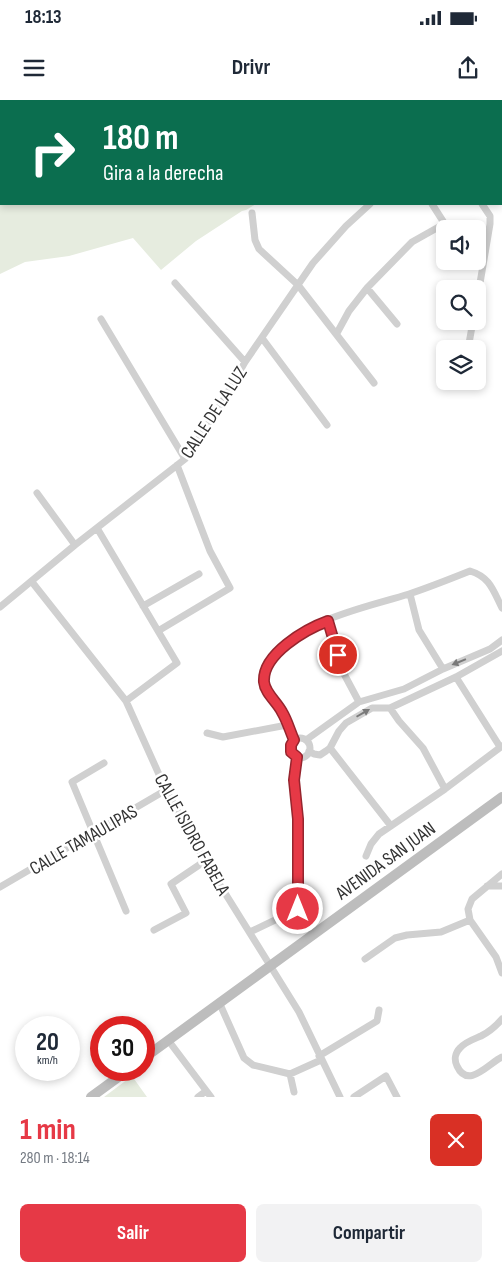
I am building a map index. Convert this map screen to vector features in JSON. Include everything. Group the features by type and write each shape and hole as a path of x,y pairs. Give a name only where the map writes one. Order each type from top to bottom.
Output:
{"street":[{"name":"CALLE DE LA LUZ","path":"0,607 75,545 185,459 218,410 245,362 313,263 346,226 369,205"},
{"path":"433,205 442,220"},
{"path":"480,280 490,224 490,216 483,205"},
{"path":"252,213 255,240 259,249 298,285 374,382"},
{"path":"337,333 349,311 367,288 412,242 436,231"},
{"path":"175,283 245,362"},
{"path":"367,288 397,324"},
{"path":"101,319 185,459"},
{"path":"262,338 327,426"},
{"path":"158,631 230,588 210,551 177,464"},
{"path":"37,493 75,545"},
{"path":"97,528 177,663 126,701"},
{"path":"294,740 282,712 264,682 266,672 272,660 283,646 316,625 354,610 410,594 470,571 480,574 488,580 502,608"},
{"path":"143,606 199,574"},
{"name":"CALLE ISIDRO FABELA","path":"32,582 126,701 166,790 205,861 299,1012 340,1097"},
{"path":"410,594 419,630 443,669"},
{"path":"328,621 343,672 359,702"},
{"path":"306,740 359,702 404,690 443,669 484,652 502,640"},
{"path":"309,751 320,755 330,748 339,731 346,723 372,708 390,708 502,651"},
{"path":"366,856 378,834 445,789 501,746 456,676"},
{"path":"390,708 399,722 423,748 445,789"},
{"path":"207,733 223,736 287,725"},
{"path":"299,738 306,740 309,744 309,751 304,756 297,757 290,749 294,740 299,738"},
{"path":"330,748 390,826"},
{"path":"297,757 294,780 298,819 298,909 313,934"},
{"path":"104,763 72,782 126,911"},
{"name":"CALLE TAMAULIPAS","path":"0,888 166,790"},
{"name":"AVENIDA SAN JUAN","path":"155,1050 502,797"},
{"path":"154,930 186,913 171,884 205,861"},
{"path":"502,874 472,899 468,909 470,920 496,957 502,973"},
{"path":"487,886 502,886"},
{"path":"250,932 298,909"},
{"path":"365,959 395,938 441,932 470,920"},
{"path":"219,1002 244,1058 253,1065 290,1074 320,1058 377,1021 379,1010"},
{"path":"502,1019 494,1027 461,1046 455,1060 461,1072 467,1076 474,1076 482,1073 502,1057"},
{"path":"168,1040 208,1094 198,1097"},
{"path":"290,1074 294,1092"},
{"path":"354,1097 386,1076 398,1097"},
{"path":"91,1097 113,1081"}],"shaded area":[{"path":"0,205 254,205 196,241 161,270 133,238 69,256 25,262 0,274"},
{"path":"125,1081 136,1081 147,1097 104,1097"}],"route":[{"path":"298,909 298,819 294,780 297,757 291,752 290,749 294,740 282,712 264,682 266,672 272,660 283,646 316,625 328,621 338,655"}]}
